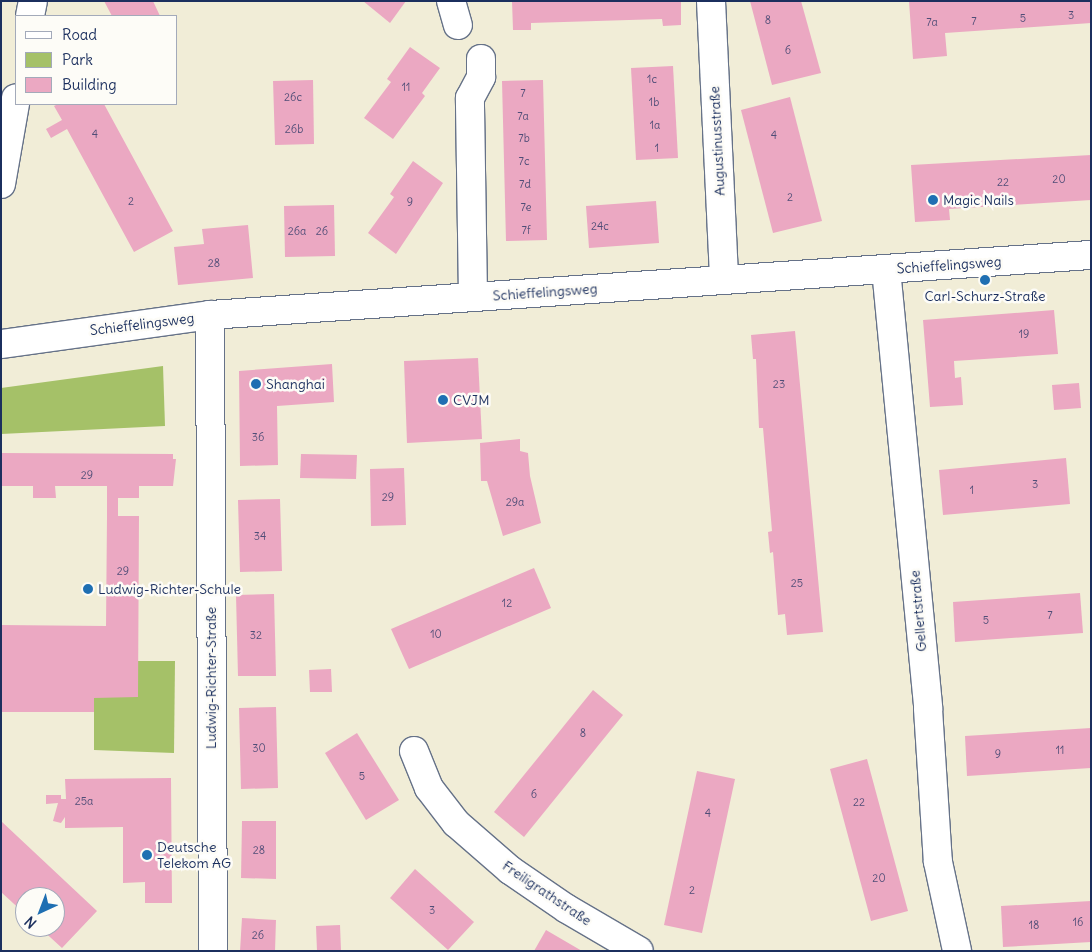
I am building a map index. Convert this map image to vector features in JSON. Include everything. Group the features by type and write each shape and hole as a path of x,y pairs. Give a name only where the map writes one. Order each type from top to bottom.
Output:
{"street":[{"path":"30,15 33,1"},
{"name":"Augustinusstraße","path":"711,1 724,280"},
{"path":"473,297 470,98 480,77 481,59"},
{"path":"1,184 15,104"},
{"name":"Schieffelingsweg","path":"1,344 210,315 1091,255"},
{"name":"Gellertstraße","path":"886,269 928,709 938,862 957,951"},
{"name":"Ludwig-Richter-Straße","path":"210,315 213,951"},
{"name":"Freiligrathstraße","path":"414,751 429,788 456,823 510,870 567,909 639,951"}],"green space":[{"path":"163,366 165,426 1,434 1,388"},
{"path":"138,661 175,661 174,753 94,750 94,698"}],"building":[{"path":"104,1 153,1 160,15 111,15"},
{"path":"363,1 406,1 390,23"},
{"path":"512,1 681,1 681,25 663,26 662,19 531,23 531,30 513,30"},
{"path":"750,1 801,1 821,73 772,85"},
{"path":"909,1 1091,1 1091,23 945,33 947,56 913,59"},
{"path":"410,47 440,68 422,93 425,96 393,139 364,118 391,82 387,79"},
{"path":"673,66 678,158 636,160 631,68"},
{"path":"313,80 314,144 275,145 273,81"},
{"path":"543,80 547,240 506,241 502,81"},
{"path":"790,97 822,221 773,233 741,110"},
{"path":"105,105 173,231 134,252 67,129 51,138 46,129 62,120 54,106"},
{"path":"1091,155 1091,200 949,209 950,220 915,222 911,165"},
{"path":"413,161 443,183 396,254 368,233 394,197 390,194"},
{"path":"656,201 659,243 589,248 586,206"},
{"path":"334,205 335,256 285,257 284,206"},
{"path":"248,225 253,278 178,285 174,247 204,244 202,229"},
{"path":"1054,310 1058,354 954,361 955,378 961,377 963,405 930,407 923,320"},
{"path":"795,331 823,632 787,635 785,614 778,615 773,552 770,553 768,532 772,531 763,428 759,428 756,359 753,359 751,335"},
{"name":"CVJM","path":"478,358 482,439 407,443 404,361"},
{"path":"332,364 334,402 277,406 278,465 240,466 239,371"},
{"path":"1079,383 1081,408 1054,410 1052,385"},
{"path":"520,439 520,451 528,453 530,476 541,523 503,536 487,481 481,481 480,443"},
{"path":"1,453 173,454 173,459 176,459 173,486 139,486 139,498 118,498 118,516 139,516 138,697 94,698 94,712 1,712 1,625 106,626 107,486 55,486 56,498 33,498 33,486 1,486"},
{"path":"301,454 357,455 356,479 300,478"},
{"path":"1066,458 1070,504 943,515 939,470"},
{"path":"404,468 406,525 371,526 370,469"},
{"path":"280,499 282,571 240,572 238,500"},
{"path":"534,568 551,608 409,669 391,629"},
{"path":"1080,593 1083,633 955,642 953,602"},
{"path":"274,594 276,676 238,676 236,595"},
{"path":"331,669 332,692 310,692 309,670"},
{"path":"593,690 623,715 524,837 494,812"},
{"path":"276,707 278,788 241,789 239,708"},
{"path":"1091,728 1091,768 967,776 965,736"},
{"path":"357,733 399,800 366,820 325,753"},
{"path":"867,759 908,911 871,921 830,769"},
{"path":"697,771 735,779 702,933 664,925"},
{"name":"Deutsche Telekom AG","path":"171,778 172,903 145,903 145,882 123,883 123,827 65,828 65,817 61,823 53,821 58,803 46,804 46,795 61,795 61,799 66,799 65,779"},
{"path":"1,821 97,911 62,948 50,937 65,937 65,887 15,887 15,905 1,892"},
{"path":"242,821 276,821 276,879 241,878"},
{"path":"415,869 474,922 448,950 390,898"},
{"path":"1091,901 1091,942 1003,947 1001,906"},
{"path":"242,918 276,920 275,951 240,951"},
{"path":"340,925 341,951 317,951 316,926"},
{"path":"546,930 582,951 534,951"}],"place":[{"name":"Magic Nails","path":"933,200"},
{"name":"Carl-Schurz-Straße","path":"985,280"},
{"name":"Shanghai","path":"256,384"},
{"name":"CVJM","path":"443,400"},
{"name":"Ludwig-Richter-Schule","path":"88,589"},
{"name":"Deutsche Telekom AG","path":"147,855"}]}
